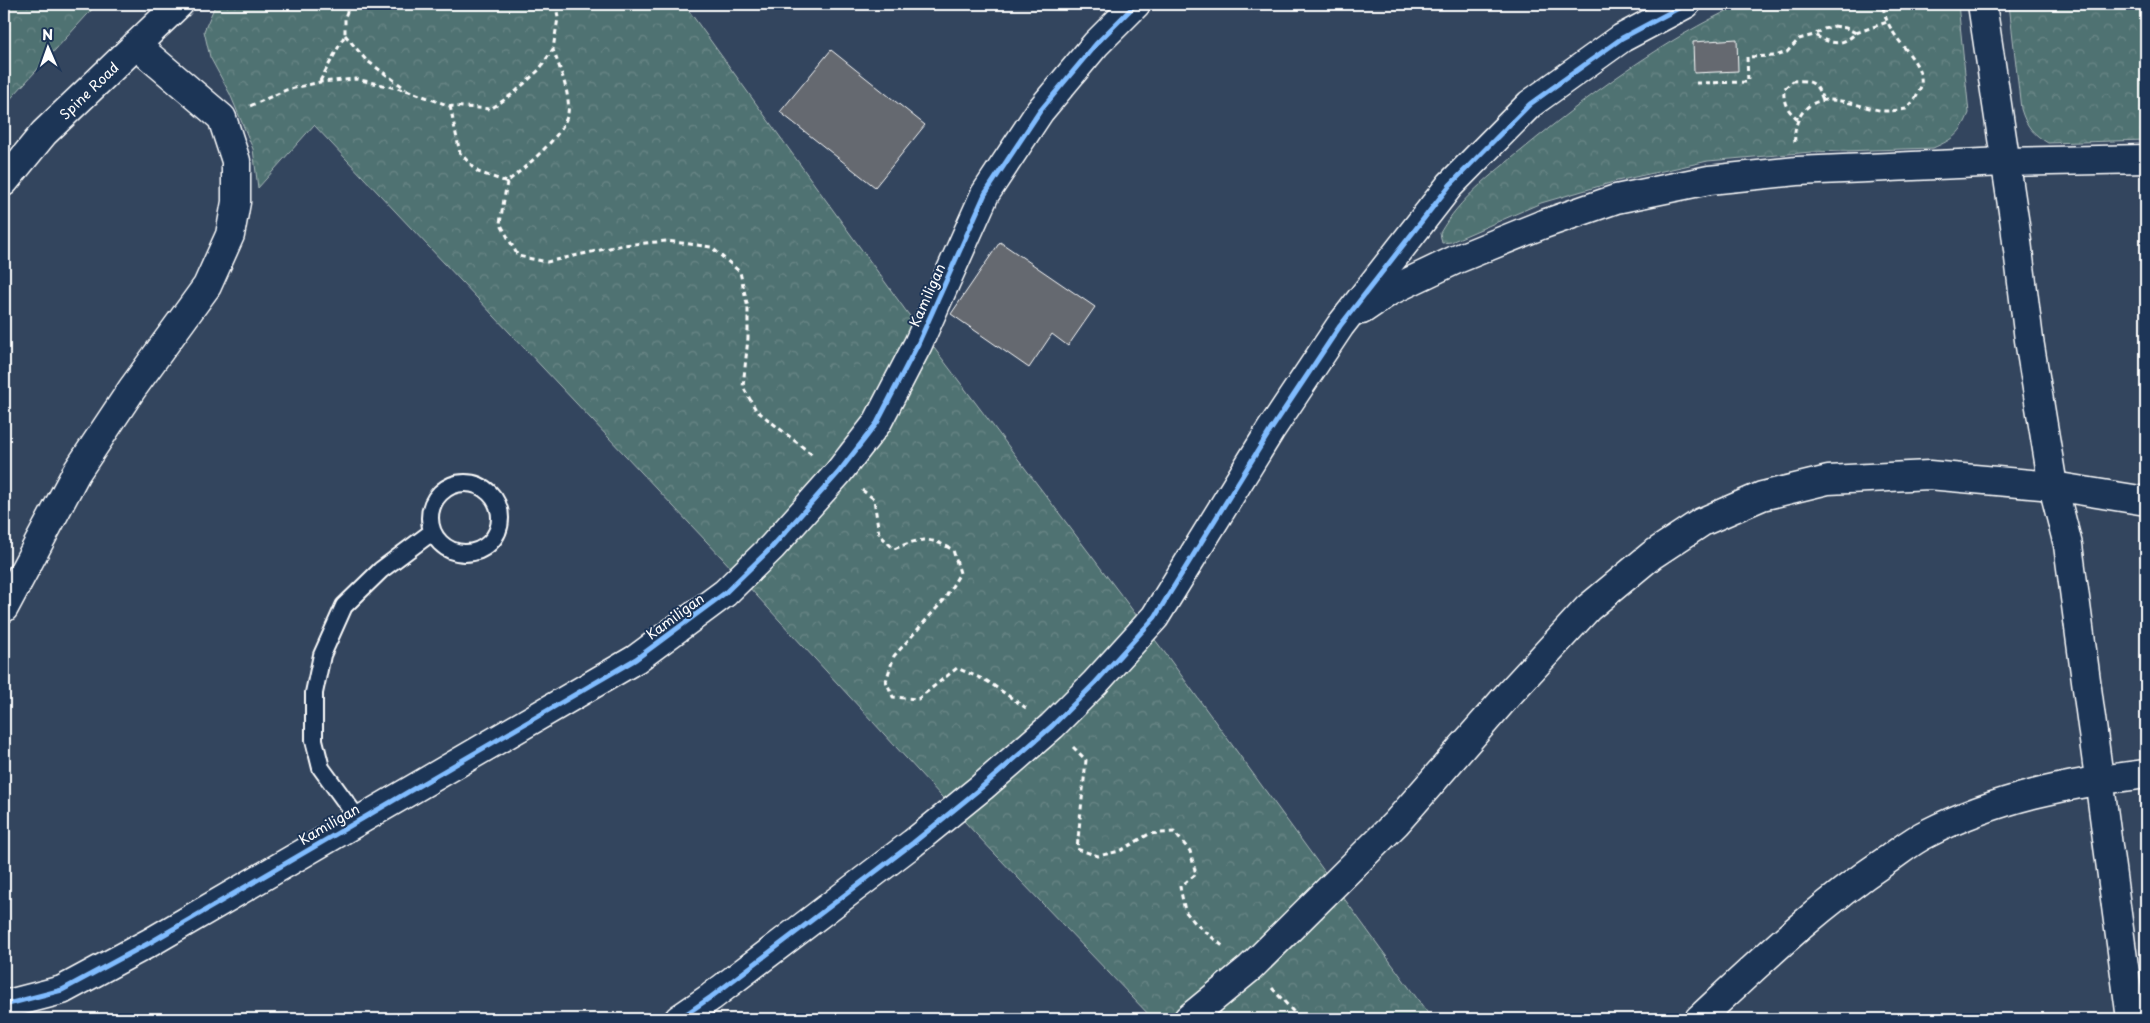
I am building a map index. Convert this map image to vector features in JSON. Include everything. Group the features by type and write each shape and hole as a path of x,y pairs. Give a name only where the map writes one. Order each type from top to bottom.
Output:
{"street":[{"name":"Spine Road","path":"4,182 44,133 179,4"},
{"name":"Kamiligan","path":"4,1005 62,990 151,942 358,819 636,659 725,593 772,547 838,473 877,423 918,344 985,194 1040,111 1096,44 1136,4"},
{"path":"679,1019 719,991 913,843 982,787 1052,726 1095,683 1155,616 1270,431 1340,326 1450,184 1530,104 1622,38 1686,4"},
{"path":"1982,4 2015,225 2029,340 2053,486 2068,545 2131,1019"},
{"path":"4,608 76,473 132,389 207,286 230,235 236,202 236,161 222,118 136,45"},
{"path":"1340,326 1390,291 1455,260 1541,225 1616,199 1709,180 1797,171 2005,162 2146,159"},
{"path":"1188,1019 1250,968 1396,823 1507,696 1588,608 1652,554 1702,522 1762,496 1828,480 1929,475 2053,486 2146,501"},
{"path":"1699,1019 1784,939 1843,890 1927,833 2008,800 2099,780 2146,774"}],"lane":[{"path":"470,483 487,490 499,505 501,523 494,540 479,551 460,554 443,547 432,532 430,514 437,497 452,486 470,483"},
{"path":"358,819 322,768 314,740 314,693 322,655 344,606 381,570 432,532"}],"path":[{"path":"320,82 345,35 345,16 350,4"},
{"path":"222,118 286,90 320,82 356,78 408,91 450,106 490,109 514,93 538,70 553,49 558,18 556,4"},
{"path":"1797,171 1794,132 1798,119 1807,107 1823,100 1852,103 1885,111 1906,109 1917,99 1922,81 1917,64 1887,22 1882,4"},
{"path":"1814,35 1826,41 1838,43 1848,40 1856,33 1887,22"},
{"path":"1696,83 1748,82 1747,57 1775,56 1787,52 1799,39 1834,26 1846,28 1856,33"},
{"path":"345,35 366,60 408,91"},
{"path":"553,49 565,80 568,113 556,136 532,161 507,182 500,222 518,256 547,262 623,245 667,241 711,247 740,272 748,308 748,338 743,387 756,410 874,499 879,534 894,549 920,539 936,540 953,550 960,573 944,600 894,656 886,681 893,697 918,698 957,668 987,680 1052,726 1086,760 1077,849 1098,856 1120,851 1149,834 1174,832 1190,852 1196,874 1180,887 1185,911 1196,924 1250,968 1283,999 1300,1019"},
{"path":"1798,119 1787,110 1784,101 1784,89 1793,80 1807,80 1817,86 1823,100"},
{"path":"450,106 460,153 478,172 507,182"}],"green space":[{"path":"4,4 97,4 4,106"},
{"path":"218,4 684,4 906,311 1165,653 1432,1019 1153,1019 976,834 723,559 314,125 258,188 253,149 230,94 210,57 204,31 214,8"},
{"path":"1741,4 1958,4 1969,113 1966,120 1956,135 1933,148 1812,152 1708,161 1617,181 1541,203 1451,242 1442,243 1440,233 1466,198 1548,129 1627,70 1683,35"},
{"path":"2009,4 2146,4 2146,140 2048,143 2034,133 2025,120 2021,109"}],"building":[{"path":"1737,39 1738,71 1694,73 1693,42"},
{"path":"831,50 925,125 875,187 780,112"},
{"path":"1000,242 1095,307 1068,346 1052,334 1029,368 951,314"}],"cycle path":[{"path":"4,1005 62,990 151,942 636,659 725,593 772,547 838,473 877,423 918,344 985,194 1040,111 1096,44 1136,4"},
{"path":"679,1019 711,997 913,843 982,787 1052,726 1095,683 1155,617 1270,431 1340,326 1450,185 1530,104 1622,38 1686,4"}]}
